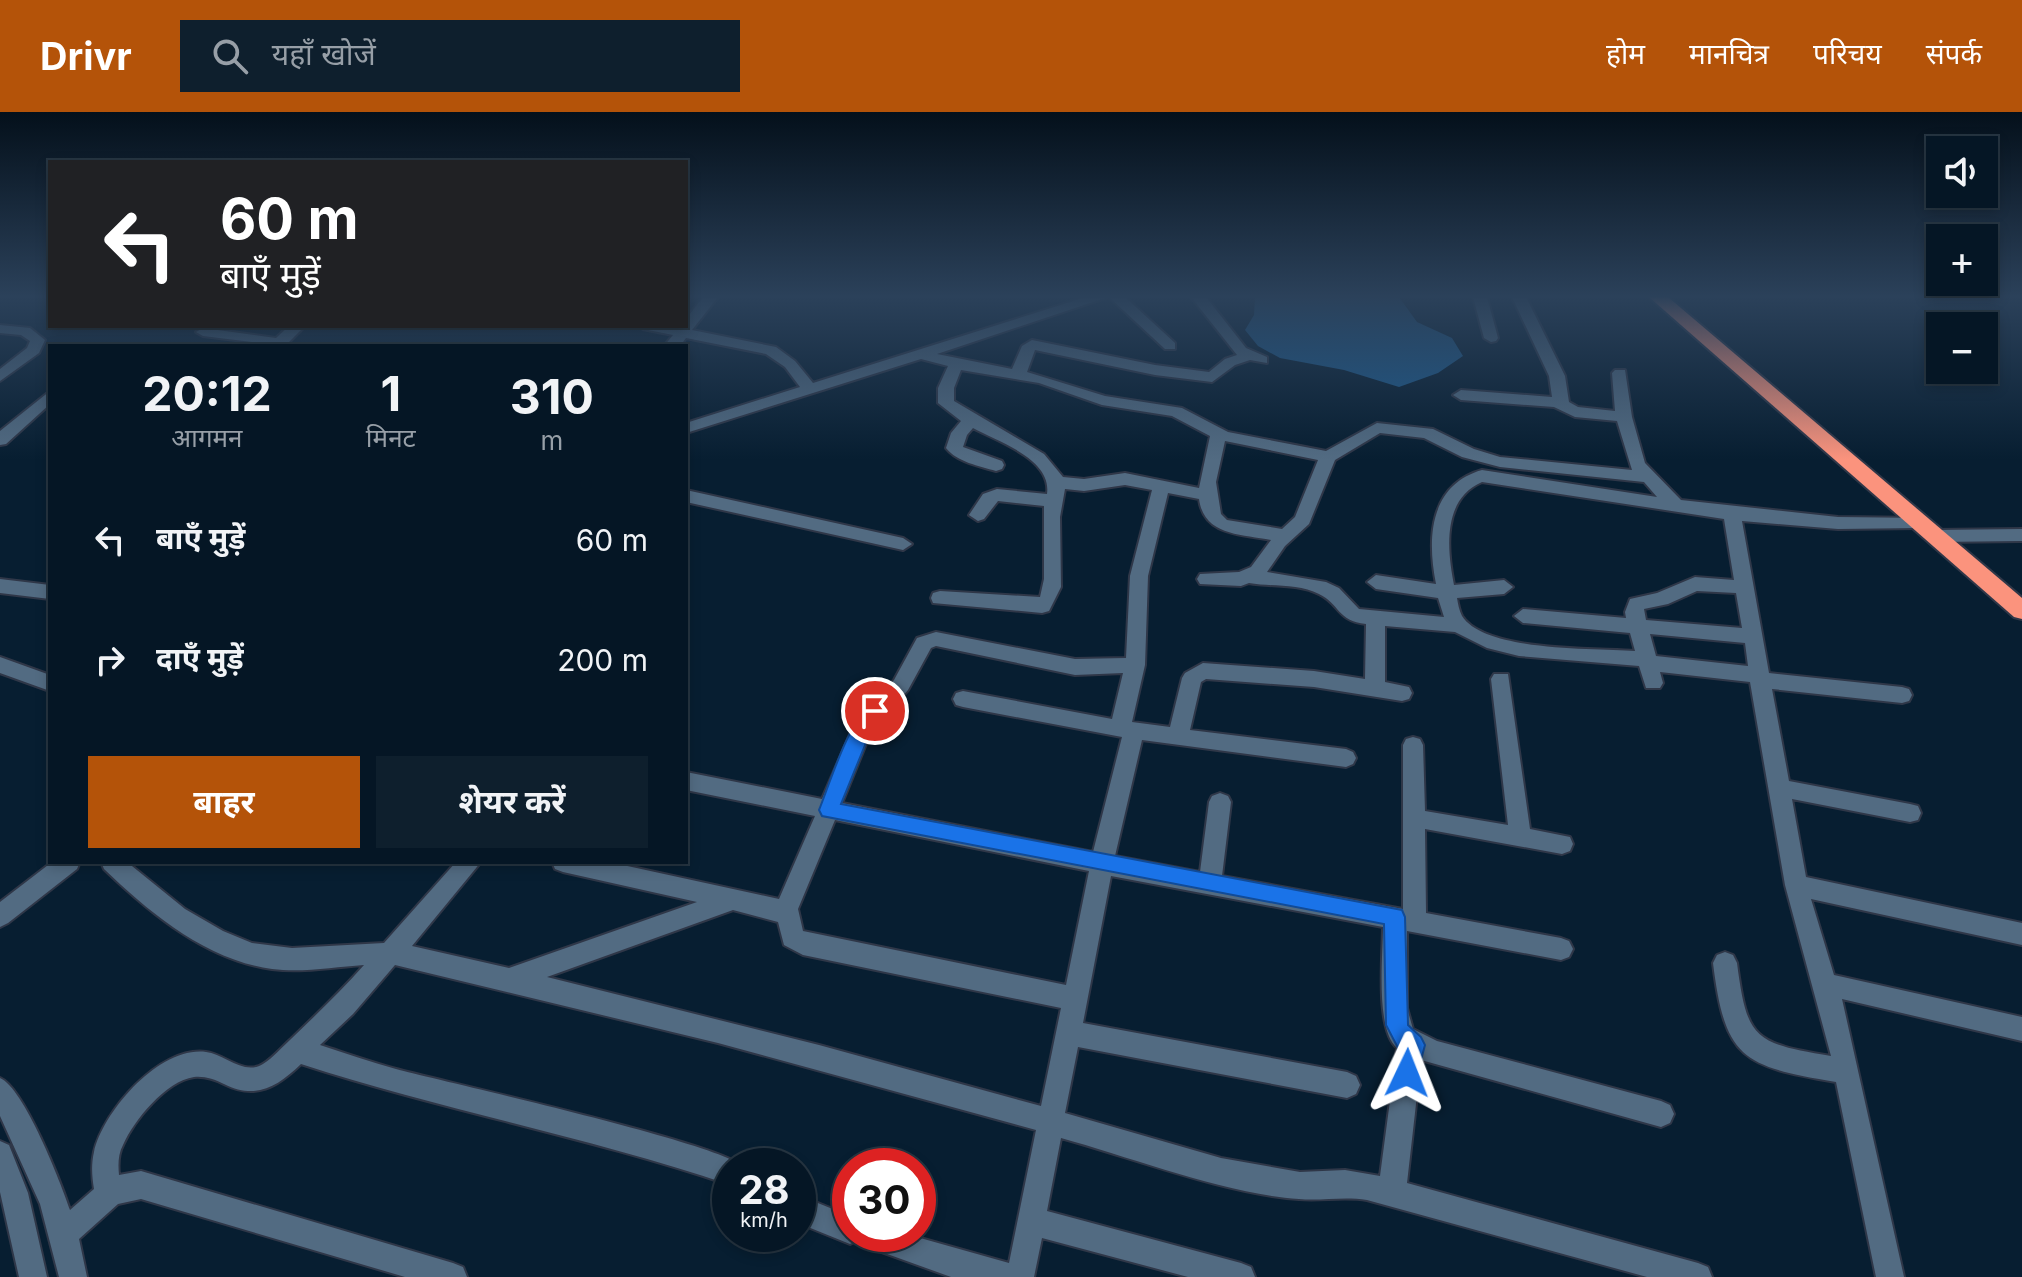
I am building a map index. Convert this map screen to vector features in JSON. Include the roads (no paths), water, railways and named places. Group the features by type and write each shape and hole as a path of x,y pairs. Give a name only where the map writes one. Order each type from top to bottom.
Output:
{"highway":[{"path":"1720,351 2022,611"}],"street":[{"path":"0,376 32,351"},
{"path":"773,351 790,364 810,389"},
{"path":"688,427 930,351"},
{"path":"1018,374 1028,351"},
{"path":"1058,351 1155,370 1212,377 1230,362 1255,358 1249,351"},
{"path":"1545,351 1557,376 1560,402 1564,408 1624,417"},
{"path":"921,354 956,364 1018,374 1102,400 1176,412 1219,434 1328,457"},
{"path":"940,598 1037,607 1045,605 1054,577 1051,518 1057,482 1042,462 951,408 944,397 956,364"},
{"path":"1620,373 1624,417 1637,465 1676,506"},
{"path":"1461,395 1560,402"},
{"path":"0,440 48,398"},
{"path":"688,414 712,420"},
{"path":"972,420 959,433 954,448 961,454 996,465"},
{"path":"1251,577 1285,536 1303,520 1328,457 1370,431 1392,428 1434,435 1468,453 1500,462 1646,477"},
{"path":"1219,434 1206,485 1206,495 1218,523 1285,536"},
{"path":"1902,695 1649,669 1508,649 1485,641 1453,618 1437,539 1455,493 1472,478 1493,477 1732,514 1838,523 1919,522"},
{"path":"1057,482 1084,485 1118,478 1206,495"},
{"path":"1020,1277 1127,729 1135,665 1139,576 1161,488"},
{"path":"978,515 989,498 997,495 1054,501"},
{"path":"688,496 903,544"},
{"path":"1732,514 1796,885 1847,1071 1890,1277"},
{"path":"1935,536 2022,535"},
{"path":"1206,579 1251,577 1325,589 1348,613 1375,619 1459,625"},
{"path":"1376,582 1446,592 1504,587"},
{"path":"1649,669 1634,612 1637,604 1661,599 1701,583 1743,587"},
{"path":"0,586 48,592"},
{"path":"1523,616 1751,636"},
{"path":"1375,619 1375,689"},
{"path":"785,912 862,729 901,685 920,648 929,639 1075,667 1135,665"},
{"path":"0,665 48,682"},
{"path":"1178,736 1192,678 1203,671 1314,679 1402,693"},
{"path":"1501,679 1520,837"},
{"path":"963,699 1127,729 1346,758"},
{"path":"1413,745 1414,818 1397,1025 1402,1037 1413,1045 1661,1114"},
{"path":"688,781 1561,949"},
{"path":"1780,788 1910,813"},
{"path":"1210,882 1220,802"},
{"path":"1414,818 1562,844"},
{"path":"0,916 66,864"},
{"path":"114,864 142,892 220,940 250,954 274,959 305,959 390,952 704,1025 1274,1183 1300,1186 1345,1183 1392,1192 1698,1277"},
{"path":"108,1196 104,1165 108,1145 119,1124 137,1102 171,1073 188,1065 205,1064 248,1082 260,1081 299,1051 468,864"},
{"path":"572,864 785,912 791,921 792,937 803,944 1075,999"},
{"path":"1796,885 2022,934"},
{"path":"510,979 733,899"},
{"path":"1725,963 1734,1017 1749,1042 1774,1055 1847,1071"},
{"path":"1825,984 2022,1029"},
{"path":"1070,1033 1347,1085"},
{"path":"1392,1192 1410,1044 1413,1045"},
{"path":"299,1051 393,1081 677,1154 712,1166"},
{"path":"0,1091 24,1130 48,1187 73,1277"},
{"path":"0,1154 14,1193 33,1277"},
{"path":"63,1235 108,1196 124,1186 141,1185 453,1277"},
{"path":"1031,1221 1241,1277"},
{"path":"918,1252 1010,1277"}],"water":[{"path":"1268,351 1460,351 1463,356 1438,373 1399,387 1344,370 1280,358"}]}
